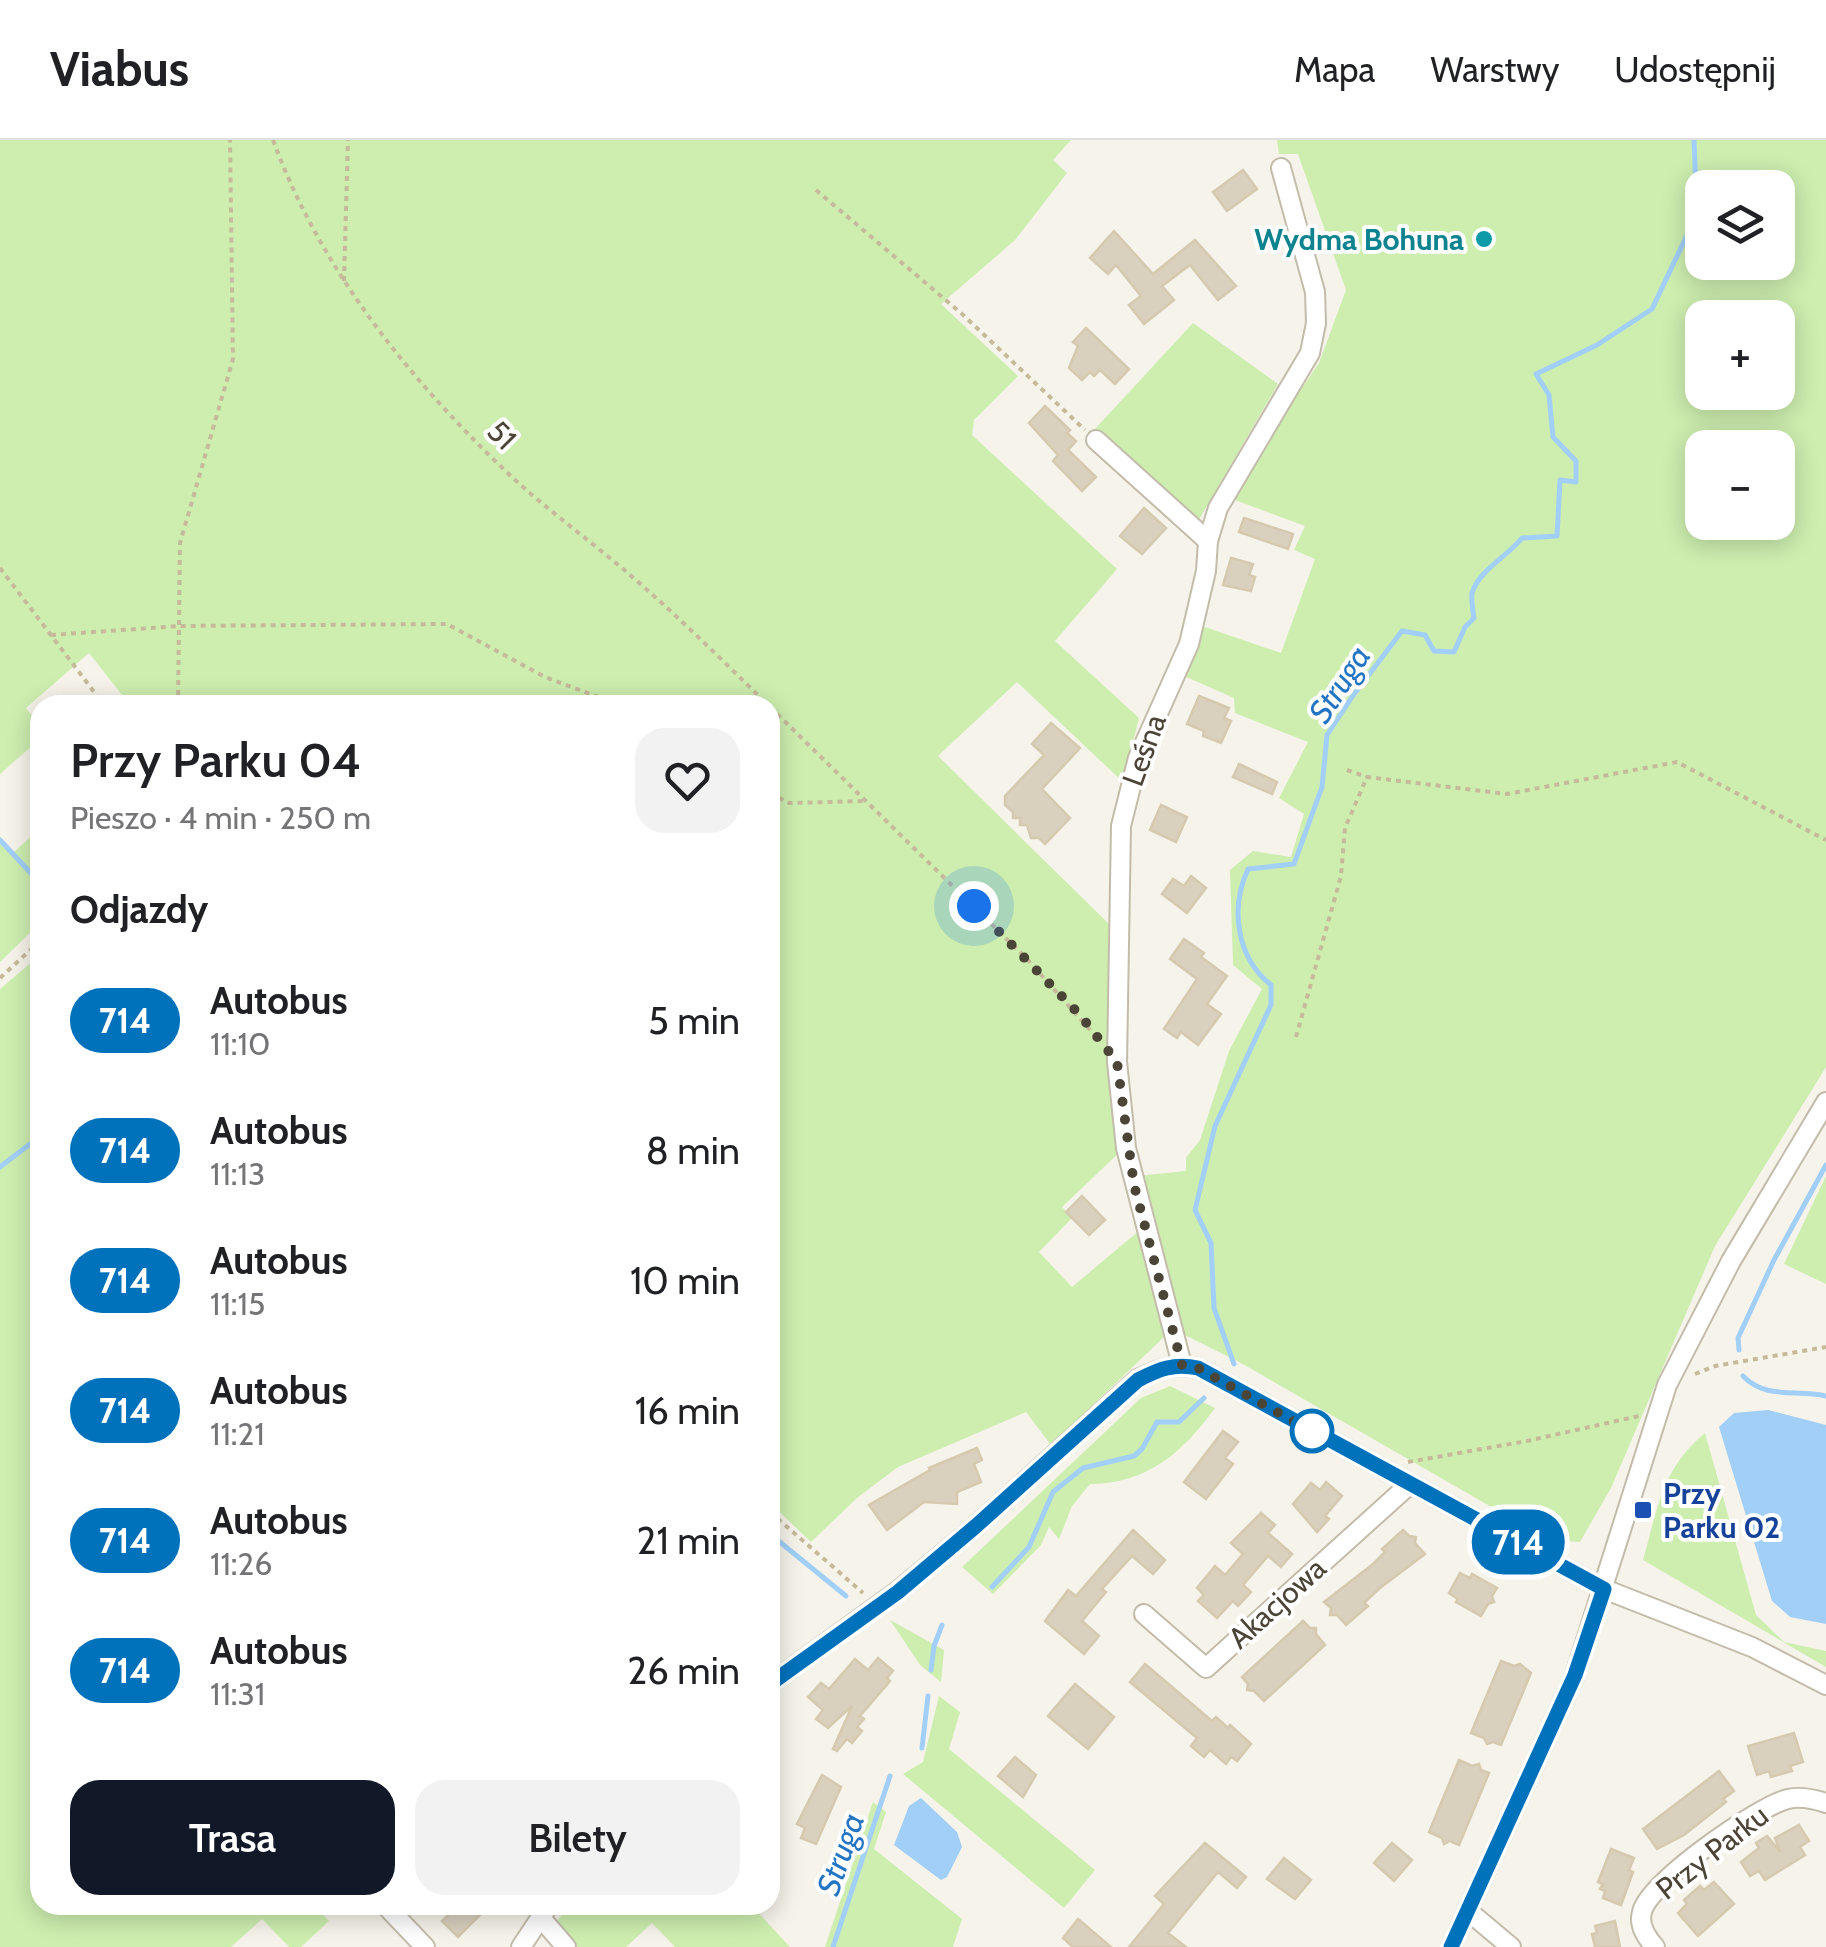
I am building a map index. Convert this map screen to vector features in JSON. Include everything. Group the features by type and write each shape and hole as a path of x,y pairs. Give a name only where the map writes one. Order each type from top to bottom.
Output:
{"street":[{"name":"Leśna","path":"1182,1365 1134,1185 1117,1062 1124,810 1138,758 1189,644 1218,508 1310,353 1316,323 1316,292 1281,168"},
{"path":"1096,440 1208,541"},
{"path":"1451,1947 1575,1675 1667,1386 1730,1261 1826,1102"},
{"path":"780,1677 876,1608 976,1526 1138,1380 1161,1368 1182,1365 1198,1368 1604,1589 1752,1647 1826,1685"},
{"name":"Akacjowa","path":"1144,1614 1206,1668 1403,1480"},
{"name":"Przy Parku","path":"1655,1947 1642,1925 1642,1912 1666,1880 1760,1810 1798,1798 1826,1804"},
{"path":"1468,1912 1511,1947"},
{"path":"395,1915 425,1947"},
{"path":"521,1947 541,1915"},
{"path":"546,1915 566,1947"}],"path":[{"path":"178,695 180,543 233,359 230,140"},
{"name":"51","path":"273,140 293,195 344,281 427,393 515,480 645,588 757,695"},
{"path":"344,281 348,140"},
{"path":"816,190 961,313 1096,440"},
{"path":"0,568 96,695"},
{"path":"51,635 179,626 447,624 545,677 593,695"},
{"name":"51","path":"780,717 1080,1015 1117,1062"},
{"path":"1347,770 1367,777 1507,794 1677,762 1826,840"},
{"path":"1296,1037 1342,876 1344,828 1367,777"},
{"path":"780,799 788,803 867,801"},
{"path":"0,978 30,950"},
{"path":"1667,1386 1716,1366 1826,1347"},
{"path":"1403,1480 1405,1463 1658,1412"},
{"path":"780,1521 876,1608"}],"green space":[{"path":"0,140 1071,140 1053,160 1067,173 1015,240 941,304 1018,376 974,420 972,435 1117,569 1055,641 1139,718 1123,782 1017,682 938,756 1111,926 1109,1076 1122,1150 1062,1207 1072,1218 1039,1252 1072,1287 1140,1230 1164,1337 1051,1445 1026,1412 898,1467 857,1498 811,1542 780,1513 780,695 122,695 89,653 41,695 30,695 26,708 30,713 30,748 0,774"},
{"path":"1277,140 1826,140 1826,1067 1715,1246 1611,1488 1580,1542 1549,1540 1241,1363 1179,1332 1157,1230 1137,1176 1186,1171 1186,1158 1200,1140 1229,1051 1262,989 1233,965 1230,870 1253,851 1291,857 1304,814 1279,798 1308,742 1235,713 1234,698 1182,675 1202,626 1281,653 1315,559 1294,550 1305,526 1235,500 1266,441 1319,363 1346,290 1298,154 1279,154"},
{"path":"1193,323 1278,384 1197,523 1094,430"},
{"path":"30,837 30,933 0,962 0,844 13,853"},
{"path":"30,964 30,1915 323,1915 329,1921 301,1947 289,1947 262,1919 231,1947 0,1947 0,989"},
{"path":"1826,1176 1826,1284 1784,1264"},
{"path":"1170,1386 1215,1408 1176,1451 1146,1472 1110,1483 1090,1484 1072,1506 1059,1539 1049,1527 1041,1545 993,1594 962,1567 1141,1398"},
{"path":"1705,1433 1756,1615 1784,1642 1826,1651 1826,1667 1643,1560 1670,1476"},
{"path":"890,1620 944,1650 941,1682 920,1665"},
{"path":"939,1696 960,1712 949,1749 1095,1870 1064,1908 903,1774 923,1762"},
{"path":"873,1802 886,1812 874,1849 962,1919 953,1947 825,1947"},
{"path":"562,1915 760,1915 790,1947 675,1947 652,1923 626,1947 577,1947 555,1923"}],"water":[{"path":"1768,1410 1826,1425 1826,1624 1790,1617 1772,1601 1719,1427 1734,1413"},
{"path":"921,1798 957,1832 962,1847 947,1877 941,1880 894,1845 909,1806"}],"building":[{"path":"1243,170 1257,189 1227,211 1213,192"},
{"path":"1114,231 1153,274 1195,240 1236,286 1218,300 1190,265 1162,286 1174,300 1144,324 1129,305 1141,296 1116,265 1108,274 1090,258"},
{"path":"1086,328 1129,369 1115,384 1100,370 1094,376 1090,372 1082,380 1069,368 1078,346 1073,342"},
{"path":"1045,406 1076,441 1068,450 1096,477 1082,491 1053,461 1058,455 1029,423"},
{"path":"1144,508 1166,528 1142,554 1120,536"},
{"path":"1244,518 1293,534 1288,549 1239,532"},
{"path":"1231,558 1253,564 1249,575 1255,577 1251,591 1223,585"},
{"path":"1199,696 1229,708 1224,718 1231,721 1221,743 1187,724"},
{"path":"1051,723 1080,748 1042,789 1070,818 1045,844 1039,838 1031,838 1027,825 1020,825 1020,818 1013,818 1013,812 1005,805 1005,796 1044,755 1032,744"},
{"path":"1239,764 1277,782 1272,794 1233,777"},
{"path":"1161,805 1187,817 1176,842 1150,830"},
{"path":"1191,876 1206,888 1187,913 1162,894 1173,879 1184,886"},
{"path":"1184,939 1227,976 1207,1004 1221,1014 1198,1045 1181,1032 1177,1038 1164,1029 1197,979 1170,959"},
{"path":"1082,1196 1105,1220 1089,1235 1066,1212"},
{"path":"1223,1431 1238,1442 1225,1458 1233,1464 1206,1499 1184,1482"},
{"path":"977,1448 982,1460 974,1464 981,1482 957,1492 957,1504 924,1502 887,1530 869,1505 929,1468"},
{"path":"1326,1482 1342,1496 1317,1532 1293,1504 1311,1483 1320,1490"},
{"path":"1261,1513 1275,1525 1268,1533 1292,1554 1281,1567 1268,1556 1243,1585 1251,1592 1238,1606 1233,1601 1217,1618 1198,1601 1204,1595 1197,1588 1215,1566 1225,1575 1243,1554 1231,1543"},
{"path":"1133,1530 1165,1560 1153,1574 1132,1556 1102,1589 1106,1592 1082,1621 1099,1636 1084,1654 1045,1621 1068,1590 1076,1596"},
{"path":"1403,1530 1416,1537 1415,1543 1425,1554 1380,1588 1364,1603 1368,1606 1346,1625 1337,1615 1330,1615 1331,1608 1324,1602 1373,1564 1385,1552 1382,1549"},
{"path":"1460,1573 1470,1578 1472,1574 1497,1588 1492,1596 1494,1602 1488,1604 1481,1616 1456,1602 1458,1599 1449,1593"},
{"path":"1303,1621 1316,1628 1325,1645 1264,1701 1247,1690 1248,1684 1242,1677"},
{"path":"878,1658 893,1671 887,1678 890,1681 860,1716 864,1719 857,1727 862,1731 852,1743 847,1739 837,1751 833,1749 852,1706 828,1728 816,1719 823,1710 808,1697 821,1683 829,1689 855,1659 868,1670"},
{"path":"1501,1661 1520,1664 1531,1673 1501,1745 1487,1744 1484,1738 1471,1733"},
{"path":"1145,1664 1212,1721 1216,1717 1228,1728 1230,1725 1251,1744 1237,1761 1231,1757 1226,1764 1210,1750 1204,1757 1191,1746 1197,1738 1130,1682"},
{"path":"1075,1684 1114,1717 1088,1749 1048,1716"},
{"path":"1794,1733 1803,1762 1790,1766 1792,1771 1771,1777 1769,1771 1757,1775 1748,1746"},
{"path":"1015,1757 1036,1775 1023,1797 998,1776"},
{"path":"1459,1760 1472,1766 1479,1764 1481,1770 1489,1773 1459,1845 1450,1841 1444,1844 1442,1838 1429,1832"},
{"path":"1719,1771 1734,1791 1723,1799 1726,1802 1684,1835 1657,1849 1643,1829"},
{"path":"822,1775 841,1787 816,1844 801,1838 805,1828 797,1824"},
{"path":"1799,1825 1809,1841 1800,1847 1805,1855 1765,1880 1759,1871 1750,1876 1741,1862 1759,1848 1756,1843 1767,1836 1780,1852 1775,1838"},
{"path":"1205,1843 1246,1877 1237,1888 1218,1872 1168,1933 1186,1947 1129,1947 1164,1904 1155,1896"},
{"path":"1392,1843 1412,1860 1394,1881 1374,1863"},
{"path":"1611,1849 1634,1858 1621,1905 1603,1898 1603,1884 1598,1882"},
{"path":"1284,1858 1311,1880 1295,1899 1267,1879"},
{"path":"1714,1882 1734,1904 1698,1936 1678,1913 1687,1904 1684,1900 1700,1886 1704,1890"},
{"path":"448,1915 480,1915 458,1937 442,1921"},
{"path":"1078,1919 1111,1947 1073,1947 1063,1938"},
{"path":"1615,1921 1620,1947 1595,1947 1595,1926"}],"waterway":[{"name":"Struga","path":"1234,1364 1214,1308 1211,1243 1195,1210 1215,1126 1271,1005 1271,985 1250,961 1240,931 1242,884 1248,869 1294,864 1322,787 1327,735 1402,631 1425,635 1434,651 1454,652 1465,627 1474,618 1472,593 1481,577 1522,538 1557,536 1560,480 1576,482 1576,461 1553,437 1549,395 1536,374 1597,345 1652,309 1697,214 1694,140"},
{"path":"0,840 30,872"},
{"path":"0,1167 30,1144"},
{"path":"1739,1350 1738,1338 1774,1260 1826,1165"},
{"path":"1743,1376 1771,1391 1826,1396"},
{"name":"Struga","path":"992,1587 1029,1547 1053,1492 1083,1468 1134,1456 1157,1422 1179,1422 1204,1398"},
{"path":"780,1542 846,1596"},
{"name":"Struga","path":"931,1670 942,1625"},
{"name":"Struga","path":"922,1748 928,1696"},
{"name":"Struga","path":"833,1947 890,1776"}],"bus line":[{"name":"714","path":"780,1677 898,1592 1138,1380 1161,1368 1198,1368 1604,1589 1575,1675 1451,1947"}],"place":[{"name":"Wydma Bohuna","path":"1484,239"},
{"name":"Przy Parku 02","path":"1643,1510"}],"route":[{"path":"974,906 1080,1015 1117,1062 1126,1148 1182,1365 1198,1368 1320,1436 1312,1431"}]}
